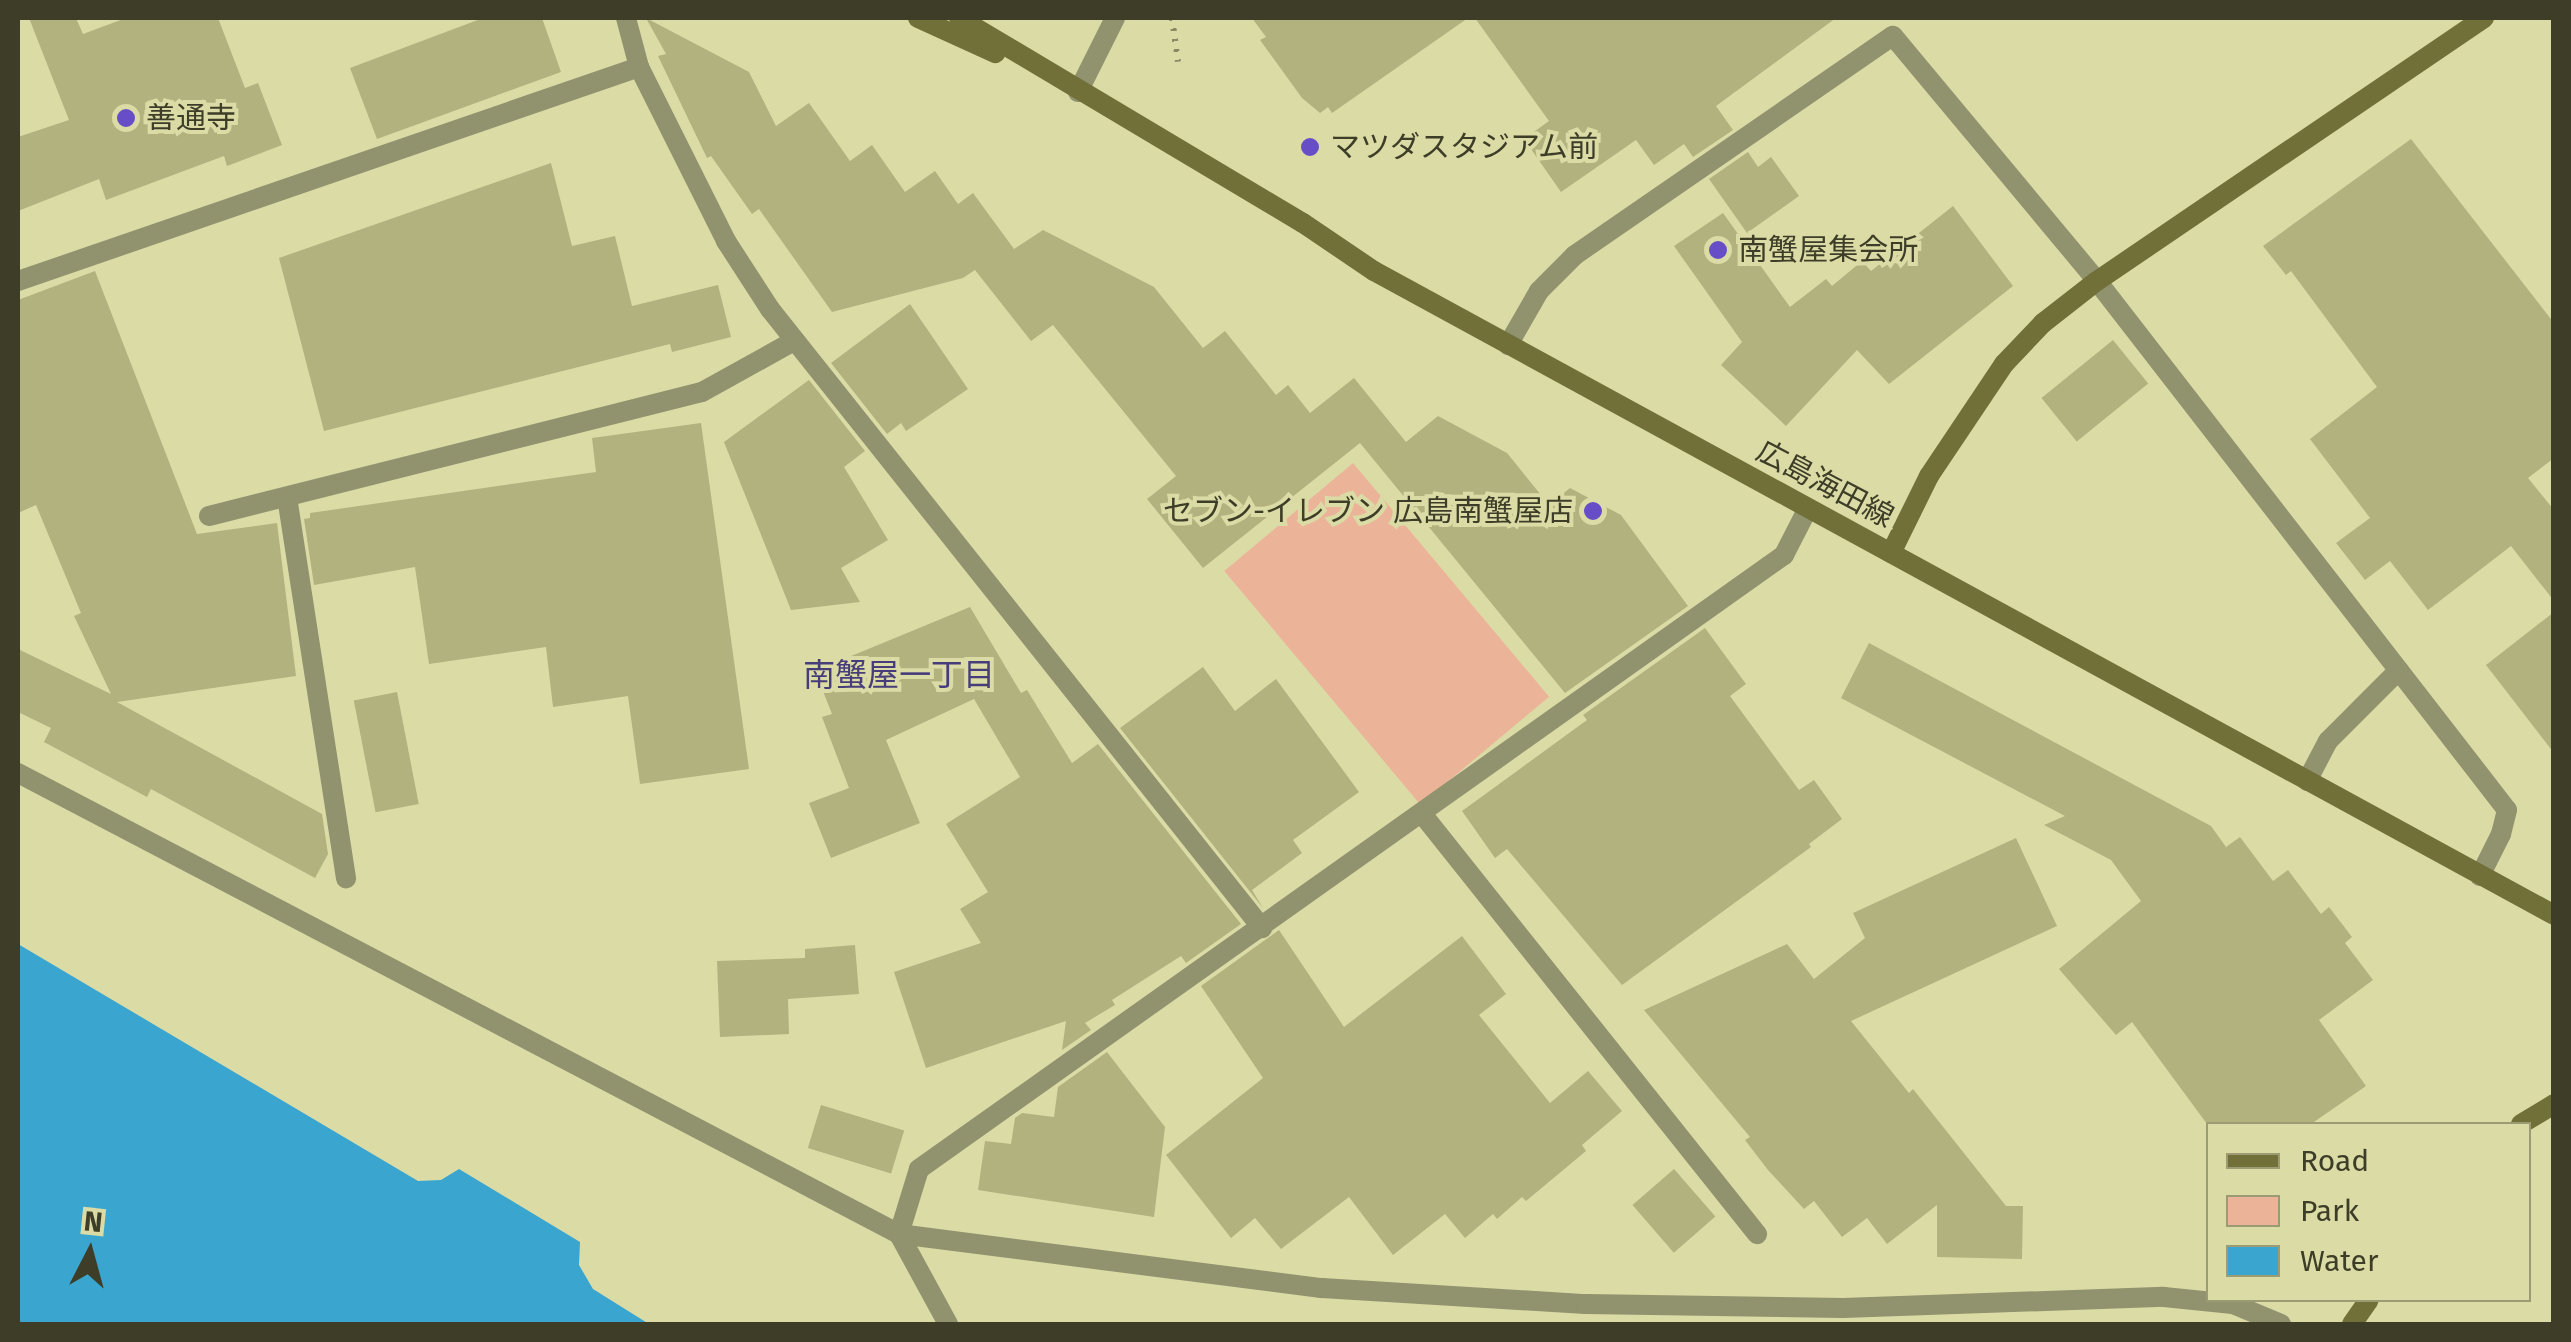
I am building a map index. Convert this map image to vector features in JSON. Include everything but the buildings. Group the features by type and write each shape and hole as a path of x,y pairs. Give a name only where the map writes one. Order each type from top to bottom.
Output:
{"main road":[{"name":"広島海田線","path":"918,18 1078,92"},
{"name":"広島海田線","path":"958,18 1303,223 1374,271 2554,915"},
{"path":"1890,553 1930,476 2004,364 2043,323 2097,281 2484,18"},
{"path":"2525,1122 2554,1104"},
{"path":"2352,1324 2368,1302"}],"street":[{"path":"626,18 640,66 726,241 794,341 1262,928"},
{"path":"1078,92 1115,18"},
{"path":"1508,345 1539,291 1575,255 1892,36 2097,281 2507,810 2501,834 2480,876"},
{"path":"18,281 640,66"},
{"path":"208,516 702,392 794,341"},
{"path":"287,497 346,878"},
{"path":"948,1324 899,1234 919,1168 1784,555 1807,510"},
{"path":"2307,780 2328,742 2398,670"},
{"path":"18,773 899,1234 1341,1289 1586,1304 1844,1308 2164,1297 2206,1301"},
{"path":"1423,814 1757,1234"},
{"path":"2214,1302 2234,1304 2280,1324"}],"path":[{"path":"1172,18 1178,62"}],"green space":[{"path":"1353,463 1549,697 1420,805 1224,571"}],"water":[{"path":"18,944 418,1181 441,1180 459,1169 580,1242 579,1265 593,1289 649,1324 18,1324"}],"place":[{"name":"善通寺","path":"126,118"},
{"name":"マツダスタジアム前","path":"1310,147"},
{"name":"南蟹屋集会所","path":"1718,250"},
{"name":"セブン-イレブン 広島南蟹屋店","path":"1593,511"}],"district":[{"name":"南蟹屋一丁目","path":"899,675"}]}
